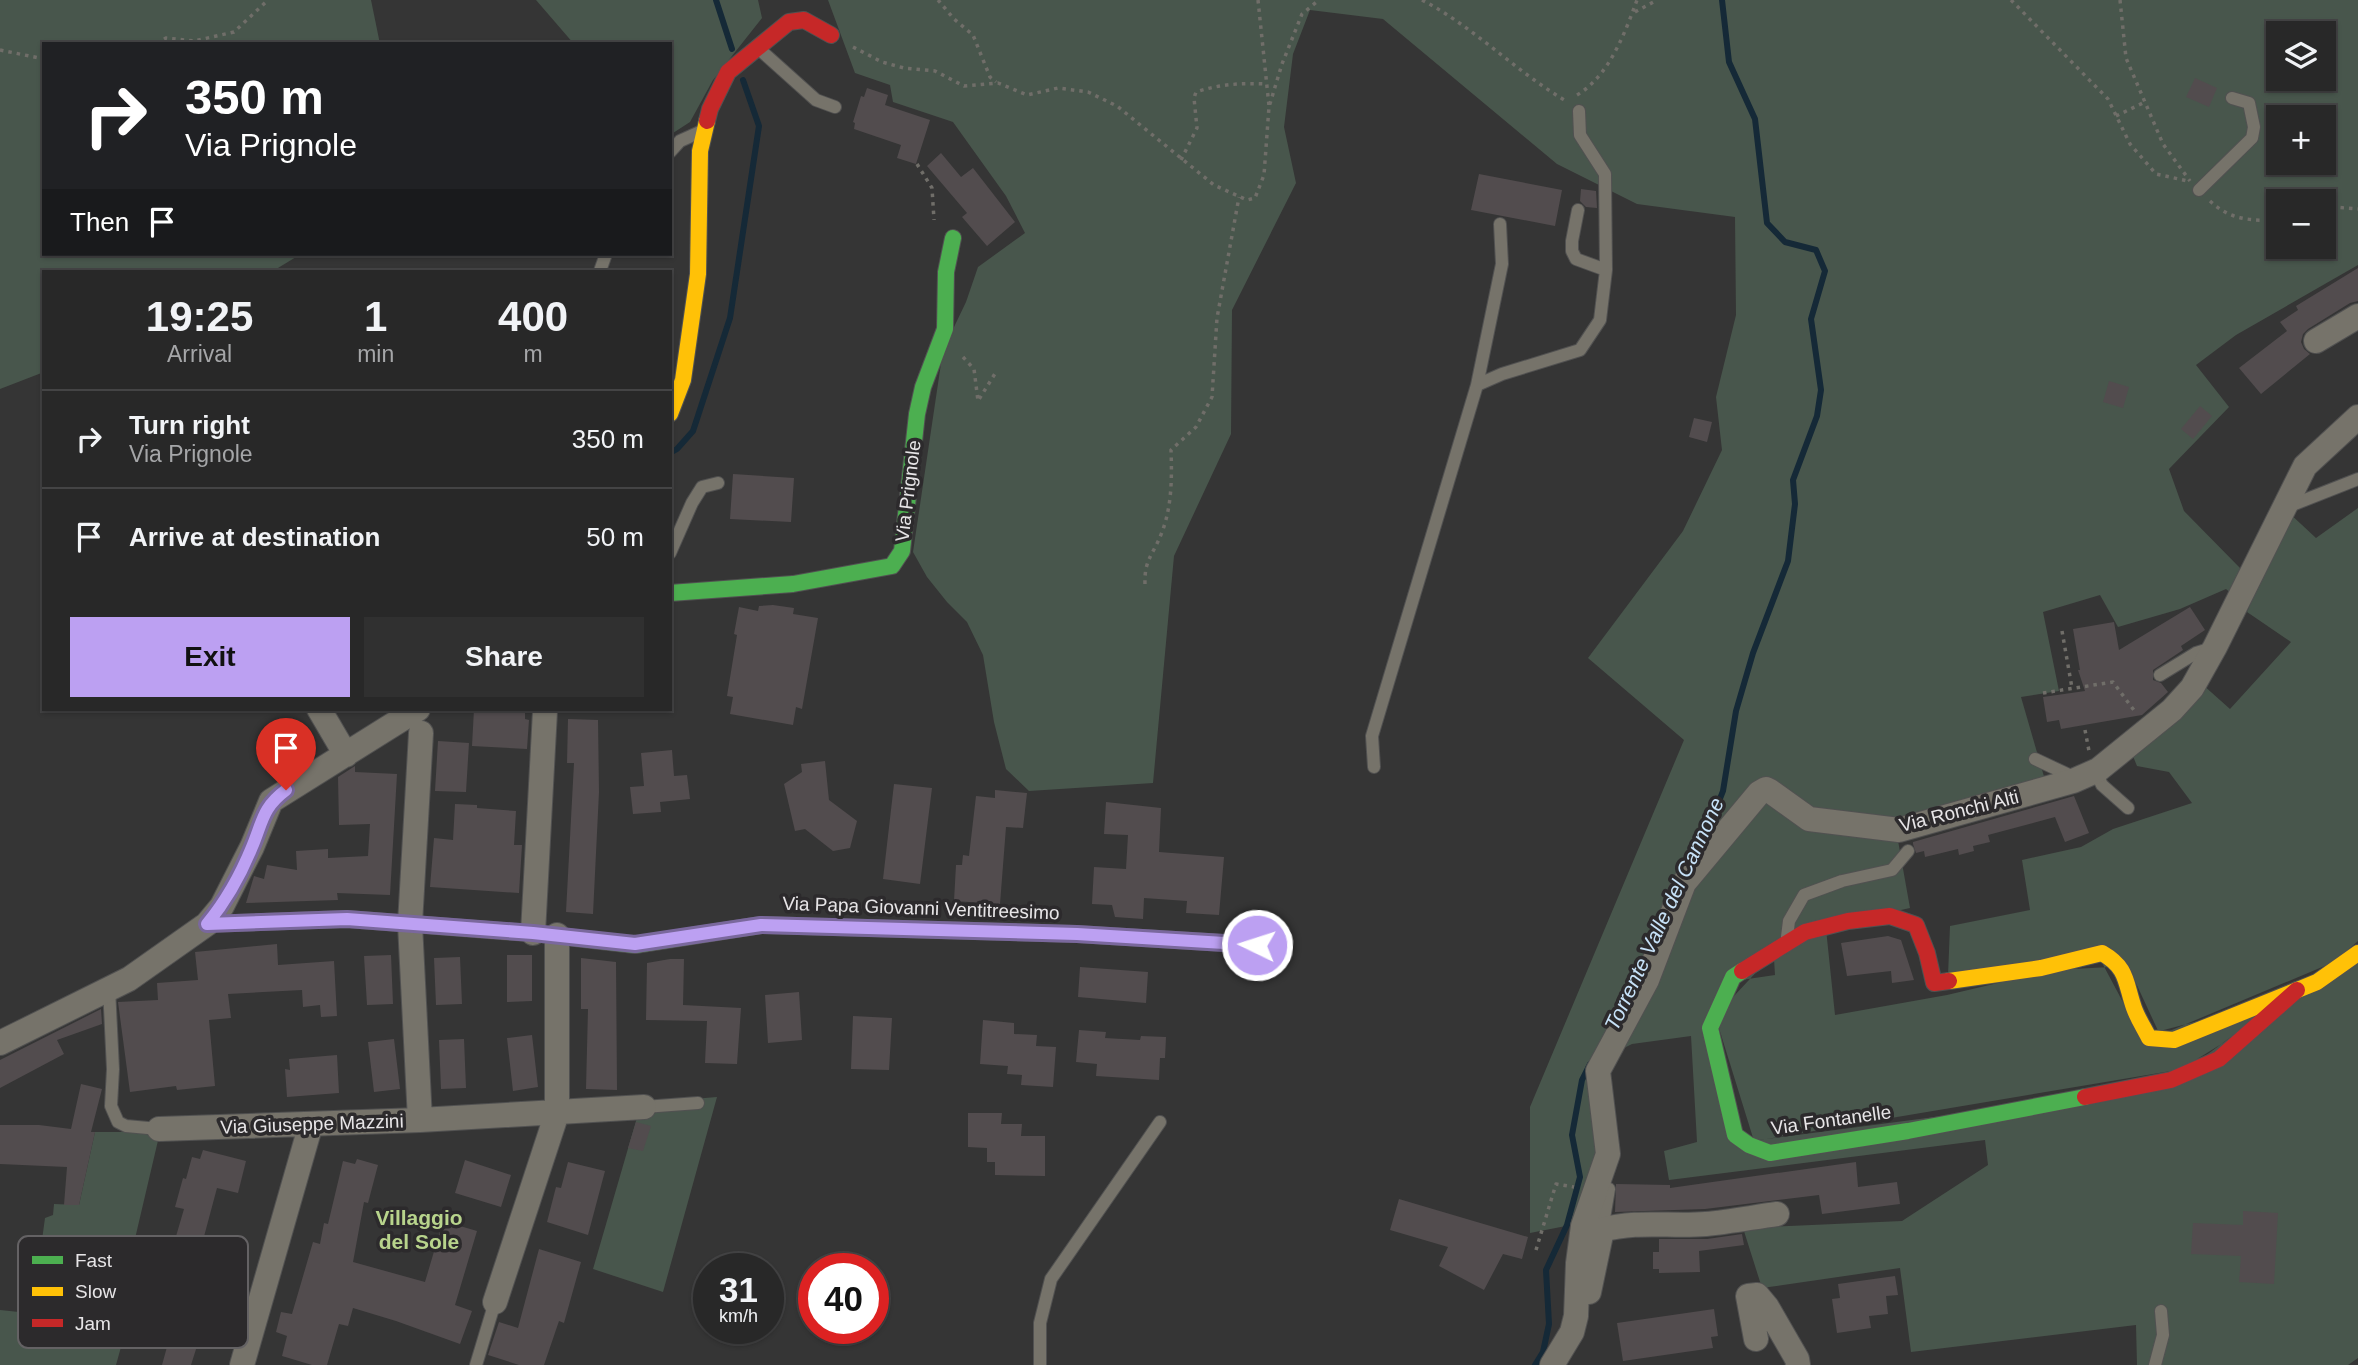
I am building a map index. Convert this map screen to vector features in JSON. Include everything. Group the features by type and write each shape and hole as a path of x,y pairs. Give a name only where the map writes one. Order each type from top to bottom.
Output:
{"street":[{"path":"672,409 683,380 698,274 700,151 710,109 728,72 789,22 804,20 831,35"},
{"name":"Via Prignole","path":"672,593 793,584 892,566 901,551 917,414 923,387 946,329 946,272 953,238"},
{"path":"2316,341 2358,316"},
{"name":"Via Ronchi Alti","path":"1552,1365 1572,1332 1576,1316 1583,1226 1608,1154 1598,1071 1647,980 1684,884 1759,793 1766,789 1770,791 1809,819 1899,830 2086,771 2148,730 2172,710 2192,688 2219,649 2305,466 2358,417"},
{"path":"495,1302 557,1113 545,934 545,711"},
{"path":"0,1044 129,979 207,924 222,906 252,847 271,801 346,755 419,721 410,924 420,1120"},
{"path":"323,724 346,755"},
{"name":"Via Fontanelle","path":"2297,990 2219,1059 2171,1080 1908,1131 1770,1153 1749,1145 1735,1135 1710,1028 1733,977 1805,932 1848,920 1890,916 1916,925 1927,953 1934,983 2041,968 2102,953 2115,959 2126,974 2136,1013 2149,1038 2174,1040 2297,990 2317,982 2358,953"},
{"name":"Via Papa Giovanni Ventitreesimo","path":"207,924 347,919 545,934 635,944 761,925 1077,934 1257,945"},
{"name":"Via Giuseppe Mazzini","path":"159,1129 420,1120 643,1107"},
{"path":"248,1344 311,1124"},
{"path":"1576,1316 1587,1304 1602,1230 1642,1223 1706,1224 1777,1213"},
{"path":"1756,1339 1748,1296 1757,1295 1773,1318 1798,1365"},
{"path":"242,1365 247,1348"}],"lane":[{"path":"758,47 816,100 835,107"},
{"path":"2195,186 2252,138 2254,127 2249,103 2232,98"},
{"path":"1477,385 1502,374 1580,350 1600,320 1606,270 1605,174 1580,135 1579,111"},
{"path":"672,150 680,141 704,131"},
{"path":"1578,210 1572,251 1576,259 1606,270"},
{"path":"1374,767 1372,736 1477,385 1502,264 1500,224"},
{"path":"2285,508 2358,479"},
{"path":"672,548 702,487 718,483"},
{"path":"2160,676 2196,653 2219,649"},
{"path":"2035,759 2069,775 2086,771 2128,808"},
{"path":"1786,944 1790,921 1804,895 1842,881 1892,870 1908,851"},
{"name":"Via Giuseppe Mazzini","path":"109,988 113,1069 111,1107 118,1122 126,1126 159,1129"},
{"path":"643,1107 698,1103"},
{"path":"1040,1365 1040,1323 1051,1279 1160,1122"},
{"path":"1602,1230 1609,1189"},
{"path":"476,1365 495,1302"},
{"path":"2155,1365 2163,1335 2161,1311"}],"path":[{"path":"160,42 166,38 194,41 234,32 268,0"},
{"path":"938,0 954,19 973,35 990,77 998,83 1027,95 1058,88 1088,92 1117,106 1214,185 1247,200 1255,198 1260,191 1264,175 1269,107 1258,0"},
{"path":"1269,107 1295,27 1302,14 1319,0"},
{"path":"1422,0 1443,11 1544,88 1566,101 1593,83 1606,67 1637,0"},
{"path":"1633,13 1657,0"},
{"path":"2011,0 2108,99 2130,144 2156,174 2195,186"},
{"path":"2120,0 2126,58 2163,144 2195,186 2222,212 2248,220 2266,220"},
{"path":"831,35 882,62 935,71 964,86 998,83"},
{"path":"0,50 42,59"},
{"path":"1181,160 1197,128 1194,98 1196,92 1222,84 1266,84"},
{"path":"2116,116 2145,102"},
{"path":"917,164 932,188 934,228"},
{"path":"1145,584 1145,568 1163,531 1172,483 1171,450 1196,427 1212,397 1217,318 1239,197"},
{"path":"2336,208 2358,209"},
{"path":"946,329 953,346 974,369 978,401 996,372"},
{"path":"2062,631 2072,688"},
{"path":"2043,693 2113,681 2148,730"},
{"path":"2085,730 2086,771"},
{"path":"1536,1250 1556,1184"}],"green space":[{"path":"0,0 371,0 380,42 42,42 42,256 298,256 275,270 42,270 42,373 0,389"},
{"path":"536,0 758,0 762,18 713,80 690,122 672,134 672,42 572,42"},
{"path":"828,0 2358,0 2358,265 2236,335 2196,365 2229,407 2169,469 2184,511 2240,568 2233,595 2226,589 2180,609 2118,627 2100,595 2043,612 2059,691 2021,697 2045,780 1899,819 1809,816 1764,783 1691,870 1703,838 1672,888 1653,928 1641,981 1609,1035 1592,1180 1571,1225 1530,1233 1530,1107 1684,740 1588,658 1683,531 1722,450 1716,397 1736,315 1735,217 1637,204 1557,164 1383,19 1310,10 1293,54 1284,127 1296,183 1232,310 1231,434 1174,556 1153,783 1029,791 1006,769 994,722 983,655 967,622 927,577 913,552 943,350 966,302 978,267 1025,233 1006,196 953,122 893,102 890,85 855,73"},
{"path":"2358,508 2358,941 2334,962 2160,1035 2128,966 1948,976 1950,926 2030,910 2022,860 2081,847 2113,829 2192,803 2169,772 2137,766 2130,749 2202,684 2230,709 2291,642 2247,612 2287,511 2316,538"},
{"path":"1766,795 1897,835 1910,908 1792,934 1706,1026 1735,1143 2149,1089 2358,959 2358,1358 2348,1365 2137,1365 2136,1325 1911,1352 1900,1268 1762,1288 1743,1228 1902,1221 1988,1165 1985,1140 1669,1180 1664,1151 1697,1142 1691,1036 1632,1044 1616,1052 1686,884"},
{"path":"1826,929 1835,1015 1947,995 2100,959 2141,1036 2282,999 2189,1068 1754,1141 1718,1025 1741,980 1775,975 1774,959"},
{"path":"717,1097 663,1292 593,1269 636,1121 645,1103"},
{"path":"95,1132 160,1132 136,1236 43,1236 45,1218 53,1215 54,1204 79,1205"},
{"path":"0,1310 18,1312 18,1348 121,1348 116,1365 0,1365"}],"building":[{"path":"2195,78 2217,88 2209,107 2186,97"},
{"path":"867,88 888,95 885,105 930,120 916,164 897,158 901,145 854,129 853,122 861,96 864,97"},
{"path":"941,153 961,177 973,168 1015,222 987,246 962,217 967,213 927,166"},
{"path":"1479,174 1562,190 1555,226 1471,210"},
{"path":"1581,189 1596,191 1597,208 1586,207 1580,201"},
{"path":"2358,268 2358,301 2350,303 2308,329 2301,342 2310,354 2261,394 2239,368 2287,331 2280,322 2298,310 2296,306"},
{"path":"2109,381 2129,387 2123,408 2103,402"},
{"path":"2200,406 2212,416 2193,439 2181,429"},
{"path":"1694,418 1712,422 1707,442 1689,437"},
{"path":"733,474 794,478 791,522 730,519"},
{"path":"759,606 794,608 793,614 818,618 802,709 796,707 793,725 730,714 733,697 727,696 739,607 758,611"},
{"path":"2190,607 2205,630 2181,646 2183,650 2153,670 2153,680 2161,683 2168,692 2142,715 2061,729 2059,720 2047,722 2043,697 2085,691 2078,670 2073,629 2114,622 2119,650"},
{"path":"474,711 525,711 525,719 529,720 527,749 472,746"},
{"path":"568,719 598,720 599,792 593,914 566,912 574,763 567,763"},
{"path":"438,741 469,743 466,792 435,791"},
{"path":"672,750 674,776 687,775 690,799 660,802 661,812 633,814 630,787 644,786 641,753"},
{"path":"825,761 829,800 857,821 850,848 833,851 805,829 795,831 784,784 802,772 801,764"},
{"path":"355,766 355,772 397,774 390,895 337,893 338,900 246,903 254,876 264,879 267,865 297,870 296,851 328,849 328,858 368,856 370,824 339,825 338,777"},
{"path":"894,784 932,788 920,884 883,879"},
{"path":"995,790 1027,793 1023,828 1006,827 1000,904 954,901 956,865 962,865 963,855 969,856 976,796 995,798"},
{"path":"2074,796 2089,833 2065,842 2055,817 1988,835 1990,842 1973,846 1974,851 1959,855 1958,849 1925,857 1924,851 1916,853 1913,844 1913,842"},
{"path":"1106,802 1161,808 1159,852 1224,857 1219,915 1186,913 1187,901 1144,898 1143,919 1115,917 1112,905 1092,904 1094,867 1126,869 1128,835 1104,834"},
{"path":"455,804 516,811 514,845 522,845 519,893 430,887 434,838 453,840"},
{"path":"1888,936 1901,940 1914,980 1892,983 1891,971 1847,976 1841,943"},
{"path":"277,944 278,965 334,961 337,1016 321,1017 320,1005 303,1007 302,990 228,994 231,1018 209,1020 215,1086 177,1090 176,1086 130,1092 118,1002 158,1000 157,983 198,980 195,952"},
{"path":"391,955 393,1004 367,1005 364,956"},
{"path":"507,955 532,955 532,1001 507,1002"},
{"path":"460,957 462,1004 436,1005 434,958"},
{"path":"581,958 616,962 617,1090 586,1089 588,1009 581,1009"},
{"path":"684,959 683,1005 741,1008 737,1064 705,1063 707,1021 646,1020 647,963"},
{"path":"1080,967 1148,972 1146,1003 1078,997"},
{"path":"799,992 802,1040 768,1043 765,995"},
{"path":"101,1009 102,1024 57,1040 64,1054 0,1088 0,1060"},
{"path":"853,1016 892,1018 889,1070 851,1069"},
{"path":"983,1020 1014,1023 1014,1034 1037,1035 1036,1046 1056,1047 1053,1087 1021,1085 1022,1075 1007,1074 1008,1066 980,1064"},
{"path":"1079,1030 1106,1032 1105,1038 1140,1040 1141,1036 1166,1037 1165,1058 1160,1058 1159,1080 1096,1076 1097,1064 1076,1062"},
{"path":"532,1035 538,1087 513,1091 507,1038"},
{"path":"394,1039 400,1089 374,1092 368,1042"},
{"path":"464,1039 466,1088 441,1089 439,1040"},
{"path":"337,1055 339,1093 287,1097 285,1069 290,1070 289,1059"},
{"path":"81,1084 102,1089 91,1132 95,1132 79,1205 64,1205 67,1167 0,1164 0,1125 39,1125 71,1129"},
{"path":"968,1113 1002,1113 1001,1124 1022,1124 1021,1136 1045,1136 1045,1176 995,1175 995,1162 987,1162 987,1148 968,1147"},
{"path":"636,1122 651,1126 643,1151 628,1148"},
{"path":"203,1150 246,1161 238,1193 217,1188 204,1236 176,1236 184,1209 175,1207 183,1178 186,1179 192,1157 200,1159"},
{"path":"357,1159 378,1165 368,1203 364,1202 353,1262 425,1282 443,1221 477,1231 455,1305 472,1311 460,1344 353,1308 348,1326 339,1324 327,1365 312,1365 282,1356 287,1336 276,1332 281,1312 292,1314 313,1242 320,1244 324,1223 328,1224 343,1161 355,1164"},
{"path":"465,1160 511,1175 501,1207 455,1193"},
{"path":"568,1162 605,1171 588,1235 547,1222 556,1187 561,1188"},
{"path":"1856,1162 1858,1187 1897,1182 1900,1204 1822,1214 1819,1195 1705,1209 1615,1212 1616,1184 1670,1185 1670,1188"},
{"path":"1399,1199 1528,1237 1522,1259 1503,1254 1484,1290 1439,1266 1448,1247 1390,1230"},
{"path":"2243,1211 2278,1213 2274,1284 2239,1282 2241,1256 2191,1254 2193,1223 2243,1225"},
{"path":"1742,1234 1744,1245 1699,1251 1700,1272 1659,1273 1659,1269 1653,1269 1653,1252 1659,1252 1659,1239 1707,1239"},
{"path":"539,1249 581,1262 564,1323 559,1321 544,1365 519,1365 488,1355 499,1322 518,1328"},
{"path":"1895,1276 1898,1295 1886,1296 1888,1314 1869,1316 1871,1328 1837,1333 1832,1299 1840,1298 1838,1284"},
{"path":"1714,1309 1718,1336 1711,1337 1713,1348 1623,1361 1617,1323"},
{"path":"167,1348 196,1348 191,1365 162,1365"}],"waterway":[{"path":"716,0 732,49"},
{"name":"Torrente Valle del Cannone","path":"1693,854 1706,834 1723,791 1736,711 1753,653 1788,561 1795,504 1793,480 1817,416 1821,390 1811,319 1825,271 1816,250 1785,242 1767,223 1755,119 1729,62 1722,0"},
{"path":"672,452 693,431 730,318 759,126 743,80"},
{"name":"Torrente Valle del Cannone","path":"1535,1365 1543,1352 1549,1324 1546,1270 1567,1225 1580,1177 1572,1135 1582,1080 1590,1064"}],"traffic: fast":[{"path":"672,593 793,584 892,566 902,551 917,414 923,387 945,329 946,272 953,238"},
{"path":"541,934 635,945 761,925 1077,934 1257,945"},
{"path":"1742,971 1733,977 1710,1028 1735,1135 1749,1145 1770,1153 1908,1131 2085,1097"}],"traffic: slow":[{"path":"672,409 683,380 698,274 700,151 707,121"},
{"path":"207,924 347,919 541,934"},
{"path":"1949,981 2041,968 2102,953 2121,970 2136,1012 2149,1038 2174,1040 2317,982 2358,953"}],"traffic: jam":[{"path":"707,121 728,72 789,22 804,20 831,35"},
{"path":"1742,971 1805,932 1848,921 1890,916 1916,925 1927,953 1934,983 1949,981"},
{"path":"2085,1097 2171,1080 2219,1059 2297,990"}],"district":[{"name":"Villaggio del Sole","path":"419,1229"}],"route":[{"path":"286,790 271,801 252,847 222,906 207,924 347,919 533,933 635,944 761,925 1077,934 1257,945"}]}
